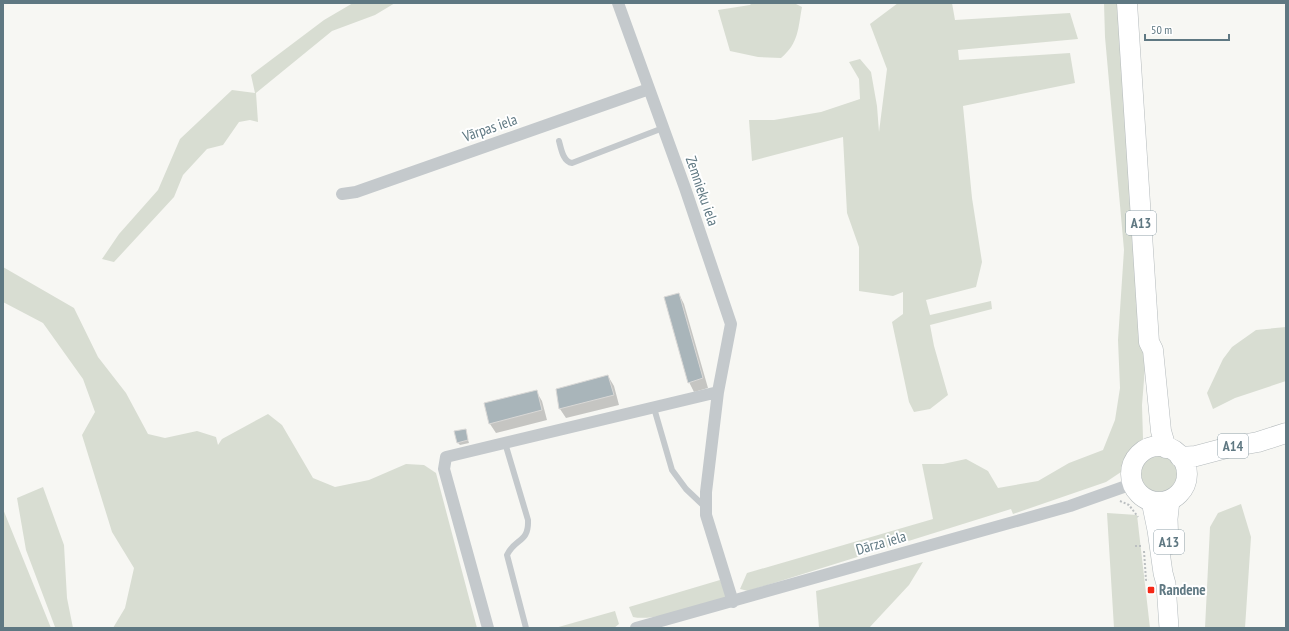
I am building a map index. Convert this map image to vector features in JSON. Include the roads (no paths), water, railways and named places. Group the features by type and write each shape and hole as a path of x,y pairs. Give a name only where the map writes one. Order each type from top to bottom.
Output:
{"highway":[{"name":"A13","path":"1127,3 1149,342 1146,351 1148,374 1170,457 1185,483 1182,490 1176,496 1160,500"},
{"name":"A14","path":"1170,457 1196,456 1230,447 1258,442 1286,433"},
{"name":"A14","path":"1170,457 1228,458 1286,440"},
{"path":"1160,500 1143,498 1132,484 1131,475 1134,463 1141,453 1170,457"}],"main road":[{"name":"A13","path":"1160,500 1157,530 1163,573 1158,582 1169,628"}],"street":[{"name":"Zemnieku iela","path":"618,3 731,324 718,392 705,507 706,515 733,602"},
{"name":"Vārpas iela","path":"342,194 356,192 649,89"},
{"path":"488,628 444,469 446,457 718,392"},
{"name":"Dārza iela","path":"636,628 733,602 1062,508 1101,496 1132,484"}],"lane":[{"path":"559,141 566,161 572,163 663,128"},
{"path":"654,408 672,470 686,489 705,507"},
{"path":"505,443 528,520 528,529 525,536 510,548 507,555 526,628"}],"place":[{"name":"Randene","path":"1151,590"}]}
